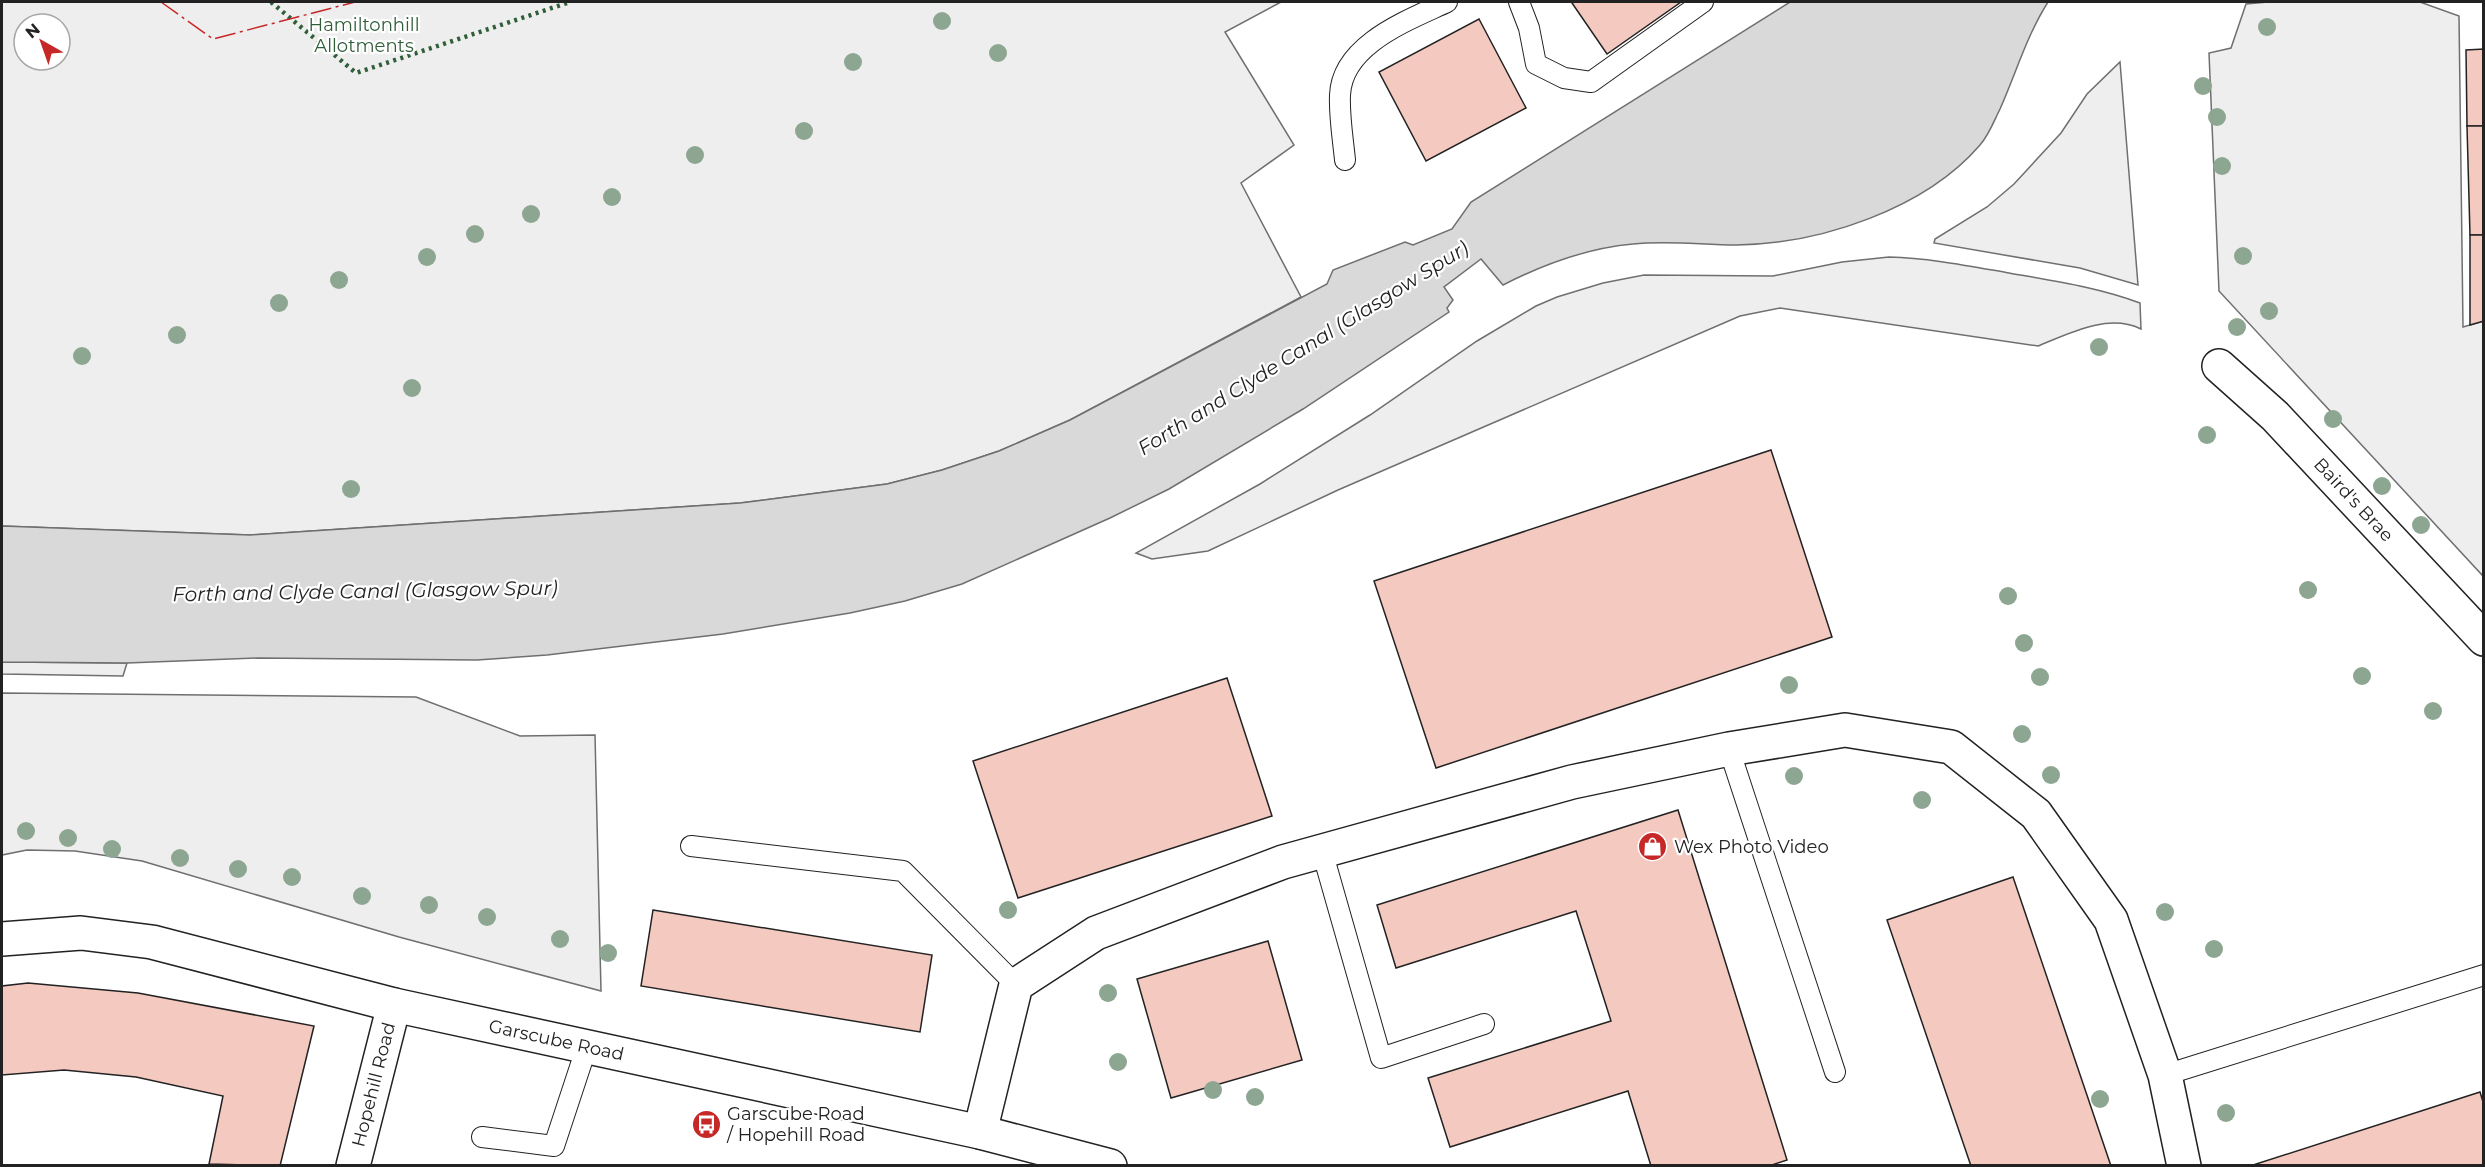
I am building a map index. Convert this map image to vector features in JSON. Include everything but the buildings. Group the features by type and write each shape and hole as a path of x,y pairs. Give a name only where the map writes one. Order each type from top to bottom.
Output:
{"street":[{"name":"Baird's Brae","path":"2219,366 2275,416 2484,639"},
{"path":"980,1132 1016,985 1096,933 1282,862 1572,782 1729,749 1845,730 1951,747 2036,814 2110,920 2165,1075 2184,1166"},
{"name":"Garscube Road","path":"2,939 81,933 152,942 394,1005 980,1132 1110,1166"},
{"name":"Hopehill Road","path":"353,1166 394,1005"}],"lane":[{"path":"1345,160 1340,94 1343,78 1352,62 1366,45 1447,2"},
{"path":"1519,2 1529,28 1536,64 1564,78 1591,82 1703,2"},
{"path":"1729,749 1835,1072"},
{"path":"691,846 903,871 1016,985"},
{"path":"1322,851 1381,1058 1484,1024"},
{"path":"2165,1075 2484,975"},
{"path":"482,1137 554,1146 587,1046"}],"green space":[{"name":"Hamiltonhill Allotments","path":"2,2 1281,2 1225,32 1294,145 1241,183 1301,297 1070,420 999,451 942,470 887,484 740,503 250,535 2,526"},
{"path":"2420,2 2459,16 2463,327 2484,321 2483,576 2219,291 2209,53 2231,48 2246,4"},
{"path":"2120,62 2138,285 2080,268 1934,243 1935,239 1987,207 2014,184 2061,133 2087,94"},
{"path":"1889,257 1964,265 2108,293 2140,303 2141,329 2115,323 2102,324 2076,331 2038,346 1780,308 1740,316 1338,490 1208,551 1152,559 1136,553 1260,484 1370,415 1477,341 1536,306 1557,297 1603,283 1644,275 1773,276 1842,262"},
{"path":"2,662 127,663 123,676 2,674"},
{"path":"2,693 416,697 520,736 595,735 601,991 399,937 142,861 75,851 27,850 2,855"}],"water":[{"name":"Forth and Clyde Canal (Glasgow Spur)","path":"1790,2 2048,2 2022,54 2000,109 1983,141 1957,168 1901,205 1836,230 1769,243 1737,245 1646,243 1599,249 1534,270 1503,285 1481,259 1444,287 1453,300 1447,308 1449,312 1303,409 1169,489 962,584 905,601 850,613 723,634 547,655 477,660 258,658 127,663 2,662 2,526 250,535 740,503 887,484 942,470 999,451 1070,420 1327,284 1333,270 1405,242 1413,245 1452,229 1471,202"}],"hedge":[{"path":"271,2 356,73 570,2"}],"power":[{"path":"161,2 213,39 355,2"}],"place":[{"name":"Wex Photo Video","path":"1653,847"},
{"name":"Garscube Road / Hopehill Road","path":"706,1124"}]}
